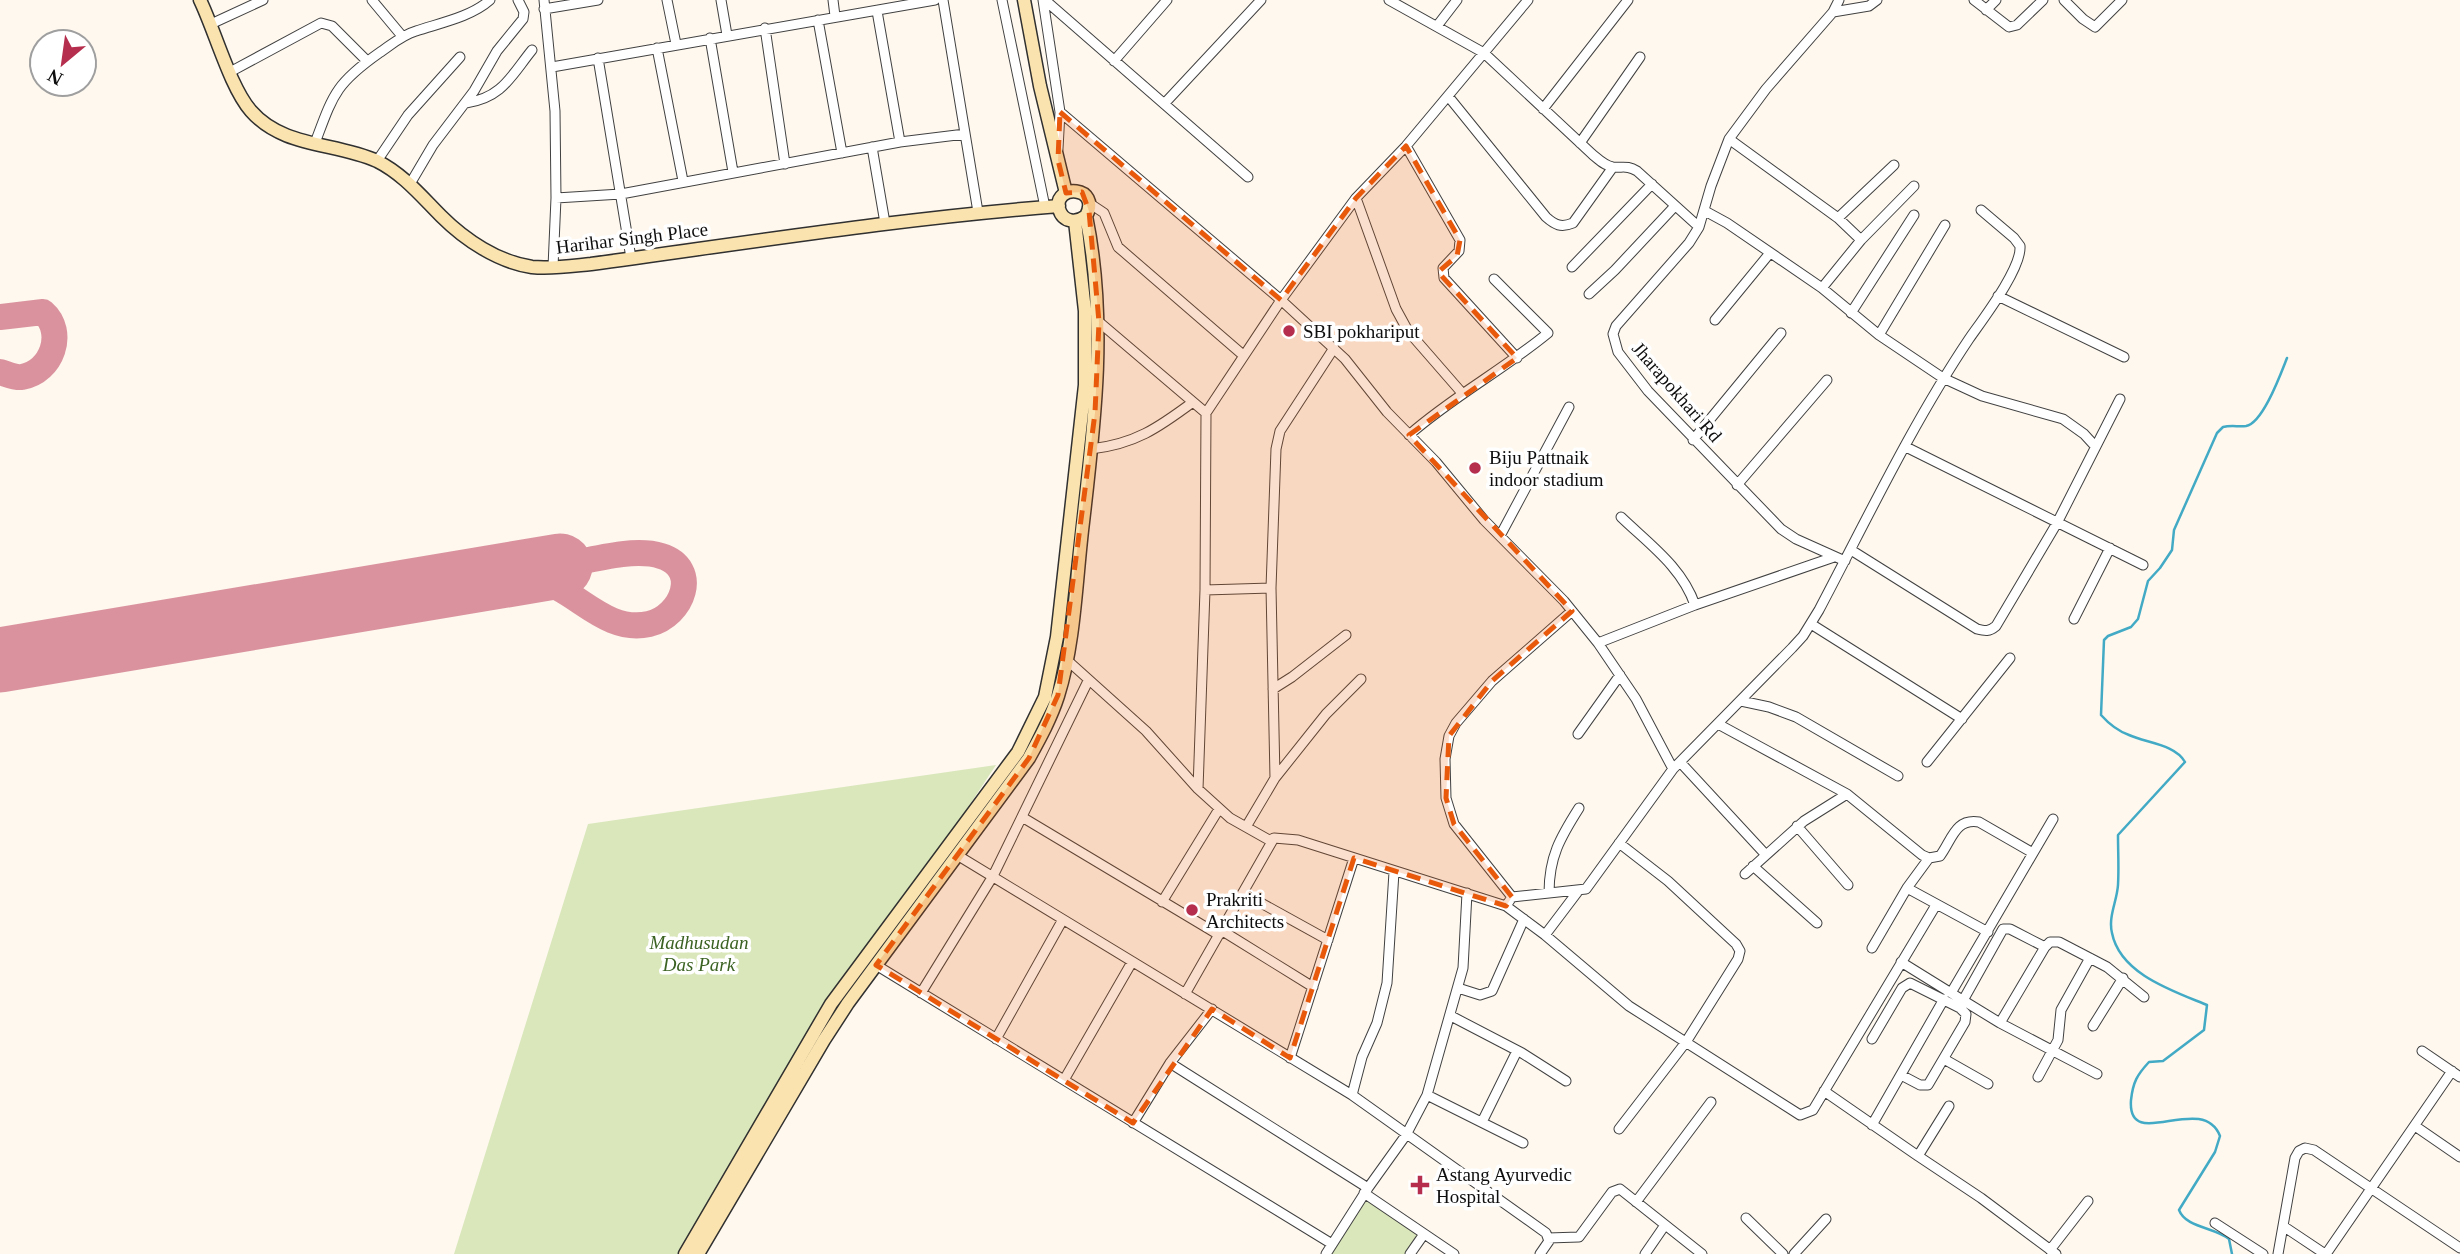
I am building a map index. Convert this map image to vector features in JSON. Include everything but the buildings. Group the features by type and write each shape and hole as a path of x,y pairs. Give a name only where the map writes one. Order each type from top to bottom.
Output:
{"main road":[{"name":"Harihar Singh Place","path":"200,0 230,72 250,109 269,127 293,139 377,161 410,184 471,242 531,267 631,258 978,212 1059,206"},
{"path":"1024,0 1040,86 1066,192"},
{"path":"698,1254 824,1040 1029,758 1048,722 1067,660 1091,449 1099,322 1082,192 1066,192 1059,206 1062,216 1084,213"},
{"path":"685,1254 831,1004 1018,751 1045,697 1059,624 1084,385 1084,213"}],"street":[{"path":"211,24 263,0"},
{"path":"315,143 339,86 367,61 402,36 476,10 490,0"},
{"path":"410,184 433,145 466,103 497,51 523,19 524,12 518,0"},
{"path":"553,267 556,198 552,66 544,5 598,0"},
{"path":"667,0 676,44"},
{"path":"721,0 727,35"},
{"path":"833,0 835,16"},
{"path":"552,66 934,0"},
{"path":"943,0 978,212"},
{"path":"1002,0 1045,207"},
{"path":"1044,0 1248,177"},
{"path":"1044,0 1060,112 1058,160"},
{"path":"1114,61 1167,0"},
{"path":"1164,104 1261,0"},
{"path":"1389,0 1484,52 1603,163 1613,167 1629,166 1699,227"},
{"path":"1437,26 1457,0"},
{"path":"1198,789 1205,590 1206,413 1281,300 1356,198 1406,146 1528,0"},
{"path":"1543,109 1628,0"},
{"name":"Jharapokhari Rd","path":"1839,0 1833,12 1766,89 1729,139 1699,227 1689,243 1616,326 1613,334 1618,352 1648,391 1781,529 1796,539 1845,561"},
{"path":"1833,12 1869,6 1877,0"},
{"path":"1974,0 2005,25 2013,27 2043,0"},
{"path":"1986,10 1996,0"},
{"path":"2064,0 2095,27 2122,0"},
{"path":"374,1 402,36"},
{"path":"877,11 900,142"},
{"path":"818,20 842,153"},
{"path":"230,72 321,23 332,26 367,61"},
{"path":"765,28 785,164"},
{"path":"710,38 733,172"},
{"path":"657,48 683,181"},
{"path":"466,103 498,93 532,50"},
{"path":"377,161 408,115 460,57"},
{"path":"1580,143 1640,57"},
{"path":"598,58 631,258"},
{"path":"1448,96 1546,217 1556,225 1566,226 1573,223 1613,167"},
{"path":"1060,112 1281,300 1345,359 1387,412 1572,611 1620,675 1676,765 1766,855"},
{"path":"556,198 621,194 900,142 965,134"},
{"path":"1729,139 1838,218 1861,240"},
{"path":"1406,146 1460,240 1459,251 1443,268 1444,278 1517,358"},
{"path":"872,147 885,223"},
{"path":"1838,218 1894,165"},
{"path":"1572,267 1652,184"},
{"path":"1822,288 1861,240 1914,186"},
{"path":"1356,198 1396,309 1408,331 1462,393"},
{"path":"1588,294 1615,270 1674,207"},
{"path":"1512,897 1579,890 1589,886 1676,765 1792,648 1811,624 1943,378 2019,260 2020,246 2014,238 1981,210"},
{"path":"1705,211 1822,288 1880,335 1943,378 1982,396 2063,419 2079,429 2095,446"},
{"path":"1084,213 1104,212 1118,247 1243,355"},
{"path":"1851,313 1914,215"},
{"path":"1880,335 1944,225"},
{"path":"1715,320 1770,253"},
{"path":"1409,435 1462,393 1517,358 1548,333 1494,279"},
{"path":"1998,296 2124,358"},
{"path":"1099,322 1206,413"},
{"path":"1693,440 1781,333"},
{"path":"1275,778 1271,588 1276,449 1280,431 1334,348"},
{"path":"1737,485 1828,380"},
{"path":"1851,550 1977,629 1985,631 1996,626 2057,523 2120,399"},
{"path":"1091,449 1117,446 1143,436 1193,402"},
{"path":"1500,536 1569,407"},
{"path":"1906,447 2143,565"},
{"path":"1621,517 1680,573 1690,589 1695,605"},
{"path":"2074,619 2110,548"},
{"path":"1598,643 1695,605 1834,557"},
{"path":"1205,590 1271,588"},
{"path":"1512,897 1454,824 1446,798 1445,759 1449,736 1456,723 1492,681 1572,611"},
{"path":"1811,624 1962,719"},
{"path":"1273,689 1346,635"},
{"path":"1927,762 2010,658"},
{"path":"1067,660 1146,731 1198,789 1230,818 1269,840 1298,840 1506,906 1545,935 1629,1006 1800,1115 1812,1110 1936,905"},
{"path":"1578,734 1620,675"},
{"path":"1246,827 1275,778 1326,714 1361,678"},
{"path":"920,993 993,876 1088,681"},
{"path":"1741,701 1796,717 1898,776"},
{"path":"1718,724 1847,794 1929,858 1940,856 1957,829 1963,822 1970,820 1979,822 2033,853"},
{"path":"1745,874 1797,826 1847,794"},
{"path":"1549,893 1552,858 1559,840 1579,808"},
{"path":"1162,902 1219,809"},
{"path":"1022,817 1162,902 1220,932 1313,987"},
{"path":"1872,1125 2053,818"},
{"path":"1797,826 1848,885"},
{"path":"1185,994 1274,838"},
{"path":"1619,843 1668,881 1736,944 1740,951 1738,959 1686,1042 1619,1129"},
{"path":"957,855 1352,1095 1406,1136 1546,1233 1549,1241 1540,1254"},
{"path":"1872,948 1907,888 1929,858"},
{"path":"1290,1058 1354,859"},
{"path":"1753,866 1817,923"},
{"path":"1352,1095 1362,1057 1377,1023 1387,983 1394,872"},
{"path":"1907,888 1988,932"},
{"path":"1545,935 1579,890"},
{"path":"1242,893 1328,940"},
{"path":"1326,1254 1366,1191 1406,1136 1427,1095 1463,968 1467,893"},
{"path":"1506,906 1512,897"},
{"path":"1458,988 1480,995 1492,991 1524,919"},
{"path":"996,1039 1062,921"},
{"path":"1961,1004 2004,929 2010,929 2045,947"},
{"path":"2000,1023 2050,942 2059,942 2090,958 2123,978 2144,997"},
{"path":"2038,1077 2058,1040 2060,1010 2090,958"},
{"path":"1064,1080 1132,962"},
{"path":"1901,962 1947,996 2097,1074"},
{"path":"876,965 1332,1244"},
{"path":"2093,1026 2123,978"},
{"path":"1872,1039 1906,984 1915,984 1947,996"},
{"path":"1901,1075 1920,1085 1928,1085 1967,1018 1961,1004"},
{"path":"1133,1123 1170,1063 1212,1009"},
{"path":"1451,1016 1566,1081"},
{"path":"1482,1122 1517,1051"},
{"path":"2283,1226 2326,1254 2415,1126 2456,1074 2422,1051"},
{"path":"1944,1059 1988,1084"},
{"path":"1170,1063 1366,1191 1454,1254"},
{"path":"1824,1091 1981,1198 2053,1252 2088,1201"},
{"path":"1427,1095 1523,1143"},
{"path":"1636,1202 1711,1102"},
{"path":"1917,1156 1949,1106"},
{"path":"2415,1126 2460,1157"},
{"path":"2278,1254 2295,1158 2301,1149 2314,1150 2460,1248"},
{"path":"1548,1238 1579,1237 1612,1192 1620,1189 1702,1254"},
{"path":"1746,1218 1783,1254"},
{"path":"1794,1254 1826,1219"},
{"path":"2215,1223 2263,1254"},
{"path":"1645,1254 1665,1225"},
{"path":"1410,1254 1424,1234"}],"highlighted area":[{"path":"1060,112 1281,300 1356,198 1406,146 1460,240 1457,256 1438,272 1517,358 1409,435 1572,611 1492,681 1449,736 1446,798 1454,824 1512,897 1506,906 1354,858 1290,1058 1212,1009 1133,1123 876,965 1029,758 1058,695 1095,413 1099,322 1089,211 1082,192 1066,193 1058,160"}],"green space":[{"name":"Madhusudan Das Park","path":"996,765 780,1091 685,1254 454,1254 588,824"},
{"path":"1364,1195 1422,1234 1408,1254 1327,1254"}],"waterway":[{"path":"2232,1254 2229,1239 2194,1224 2179,1210 2215,1152 2220,1136 2211,1124 2198,1119 2153,1123 2141,1122 2133,1115 2131,1100 2134,1083 2139,1075 2149,1062 2163,1061 2204,1030 2207,1005 2164,987 2137,970 2125,960 2112,933 2111,921 2118,885 2118,835 2185,762 2174,751 2121,731 2101,715 2104,640 2131,627 2138,619 2148,581 2172,550 2174,530 2217,433 2223,427 2246,426 2259,416 2271,396 2287,358"}],"taxiway":[{"path":"0,317 43,312 54,330 52,350 41,368 22,377 0,372"},
{"path":"478,580 537,580 565,592 604,617 633,625 649,624 661,619 671,612 683,592 681,571 673,562 661,556 637,553 560,566"}],"runway":[{"path":"0,660 560,566"}],"place":[{"name":"SBI pokhariput","path":"1289,331"},
{"name":"Biju Pattnaik indoor stadium","path":"1475,468"},
{"name":"Prakriti Architects","path":"1192,910"},
{"name":"Astang Ayurvedic Hospital","path":"1420,1185"}]}
